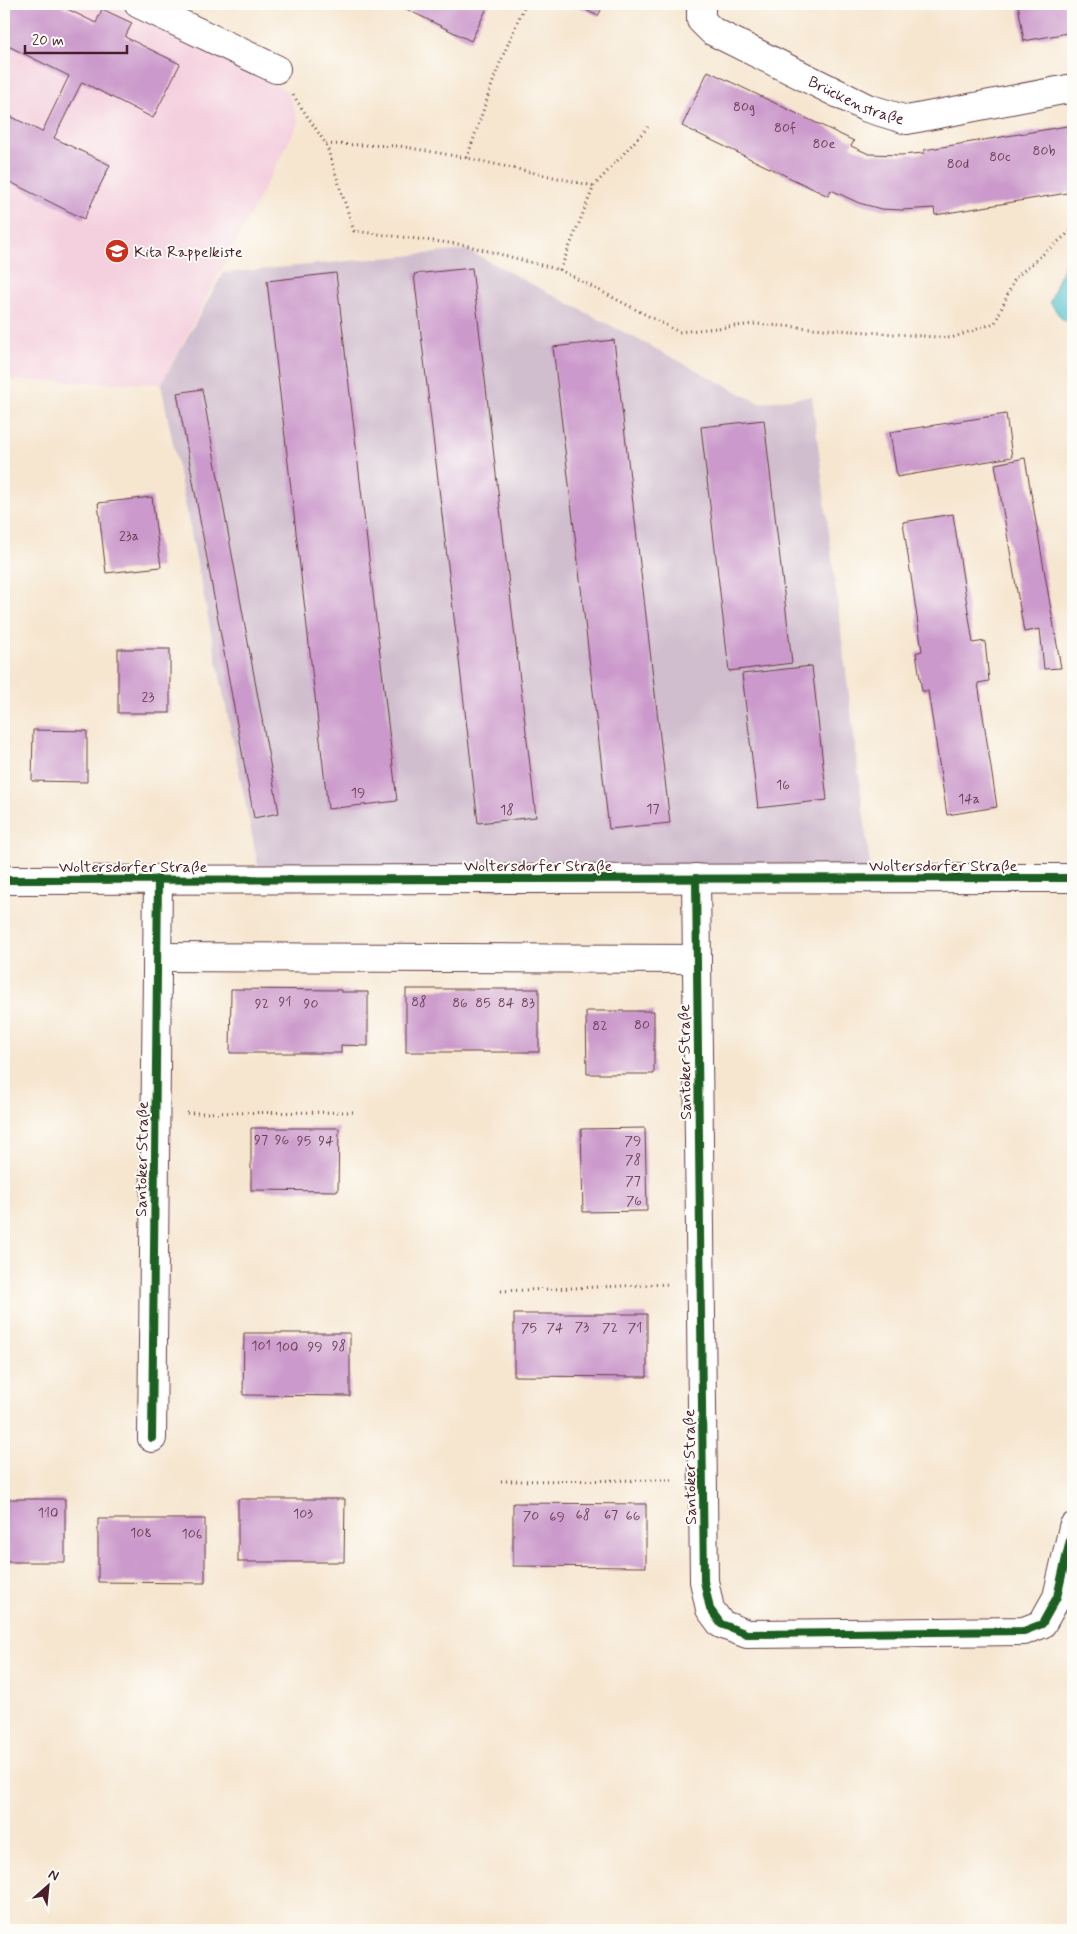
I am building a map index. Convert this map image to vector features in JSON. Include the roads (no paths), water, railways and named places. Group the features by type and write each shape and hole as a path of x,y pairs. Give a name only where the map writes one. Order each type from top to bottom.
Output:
{"street":[{"path":"139,4 276,70"},
{"name":"Brückenstraße","path":"701,4 701,20 712,31 867,108 907,120 1073,88"},
{"name":"Santoker Straße","path":"696,878 704,1581 710,1609 721,1624 747,1634 1024,1631 1042,1624 1057,1597 1073,1527"},
{"name":"Woltersdorfer Straße","path":"4,880 1073,878"},
{"name":"Santoker Straße","path":"152,1438 158,879"},
{"path":"157,957 697,959"}],"water":[{"path":"1073,254 1073,326 1061,318 1050,302 1064,265"}],"place":[{"name":"Kita Rappelkiste","path":"117,251"}]}
